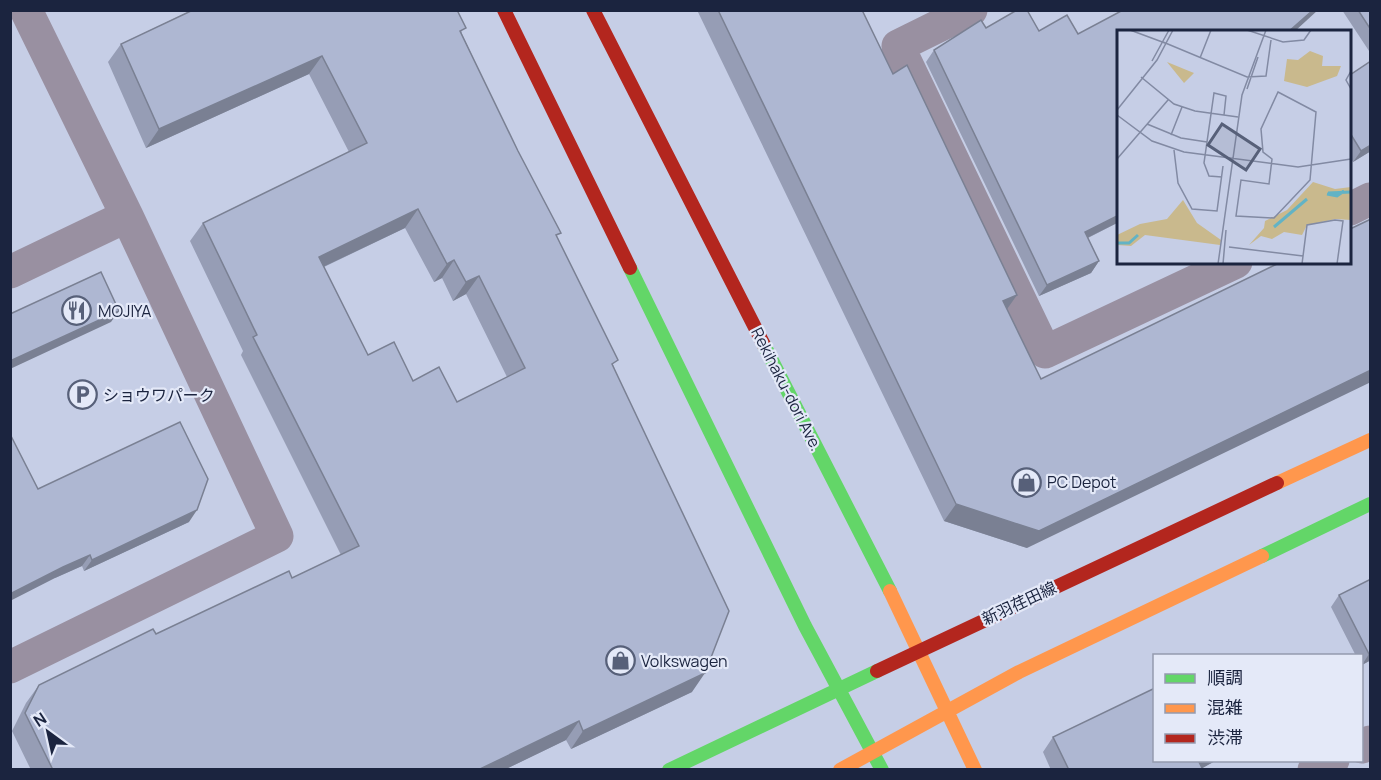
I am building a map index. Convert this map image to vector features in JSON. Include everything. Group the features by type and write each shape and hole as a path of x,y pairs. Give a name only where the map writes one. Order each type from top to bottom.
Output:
{"street":[{"path":"10,667 277,536 127,216 26,10"},
{"path":"504,10 805,626 882,770"},
{"name":"Rekihaku-dori Ave.","path":"593,10 883,576 975,770"},
{"path":"971,10 898,46 1046,352 1232,264"},
{"path":"1351,209 1371,199"},
{"path":"10,272 127,216"},
{"name":"新羽荏田線","path":"669,770 1371,440"},
{"path":"840,770 1019,672 1371,504"},
{"path":"1314,770 1329,762"}],"building":[{"path":"193,10 457,10 466,28 460,31 561,233 556,235 618,360 612,364 729,611 705,673 583,731 579,721 478,770 53,770 25,713 39,685 153,629 156,634 289,571 292,578 359,546 253,337 257,335 203,223 367,143 322,56 159,129 121,44","holes":["418,209 447,264 454,260 466,282 479,276 525,368 457,402 439,367 413,381 394,342 368,355 319,257"]},
{"path":"718,10 862,10 893,74 907,65 1017,295 1003,301 1041,379 1277,264 1351,264 1351,229 1371,219 1371,370 1039,531 956,504"},
{"path":"1017,10 1027,10 1039,31 1067,15 1078,34 1123,10 1313,10 1290,30 1117,30 1117,216 1085,232 1099,261 1047,285 934,50 981,20 986,28"},
{"path":"1358,10 1371,10 1371,30"},
{"path":"1371,61 1371,145 1361,151 1351,135 1351,74"},
{"path":"101,272 119,311 10,361 10,314"},
{"path":"180,422 208,479 197,510 92,560 90,555 63,567 10,594 10,434 38,489"},
{"path":"1371,579 1371,653 1369,654 1339,595"},
{"path":"1153,689 1153,762 1199,762 1203,770 1069,770 1053,737"}],"traffic: fast":[{"path":"630,268 805,626 882,770"},
{"path":"764,345 890,591"},
{"path":"1262,556 1370,504"},
{"path":"669,770 877,671"}],"traffic: slow":[{"path":"1277,483 1370,440"},
{"path":"840,770 1019,672 1262,556"},
{"path":"890,591 975,770"}],"traffic: jam":[{"path":"504,10 630,268"},
{"path":"593,10 764,345"},
{"path":"877,671 1277,483"}],"place":[{"name":"MOJIYA","path":"77,311"},
{"name":"ショウワパーク","path":"82,395"},
{"name":"PC Depot","path":"1026,482"},
{"name":"Volkswagen","path":"620,661"}]}
